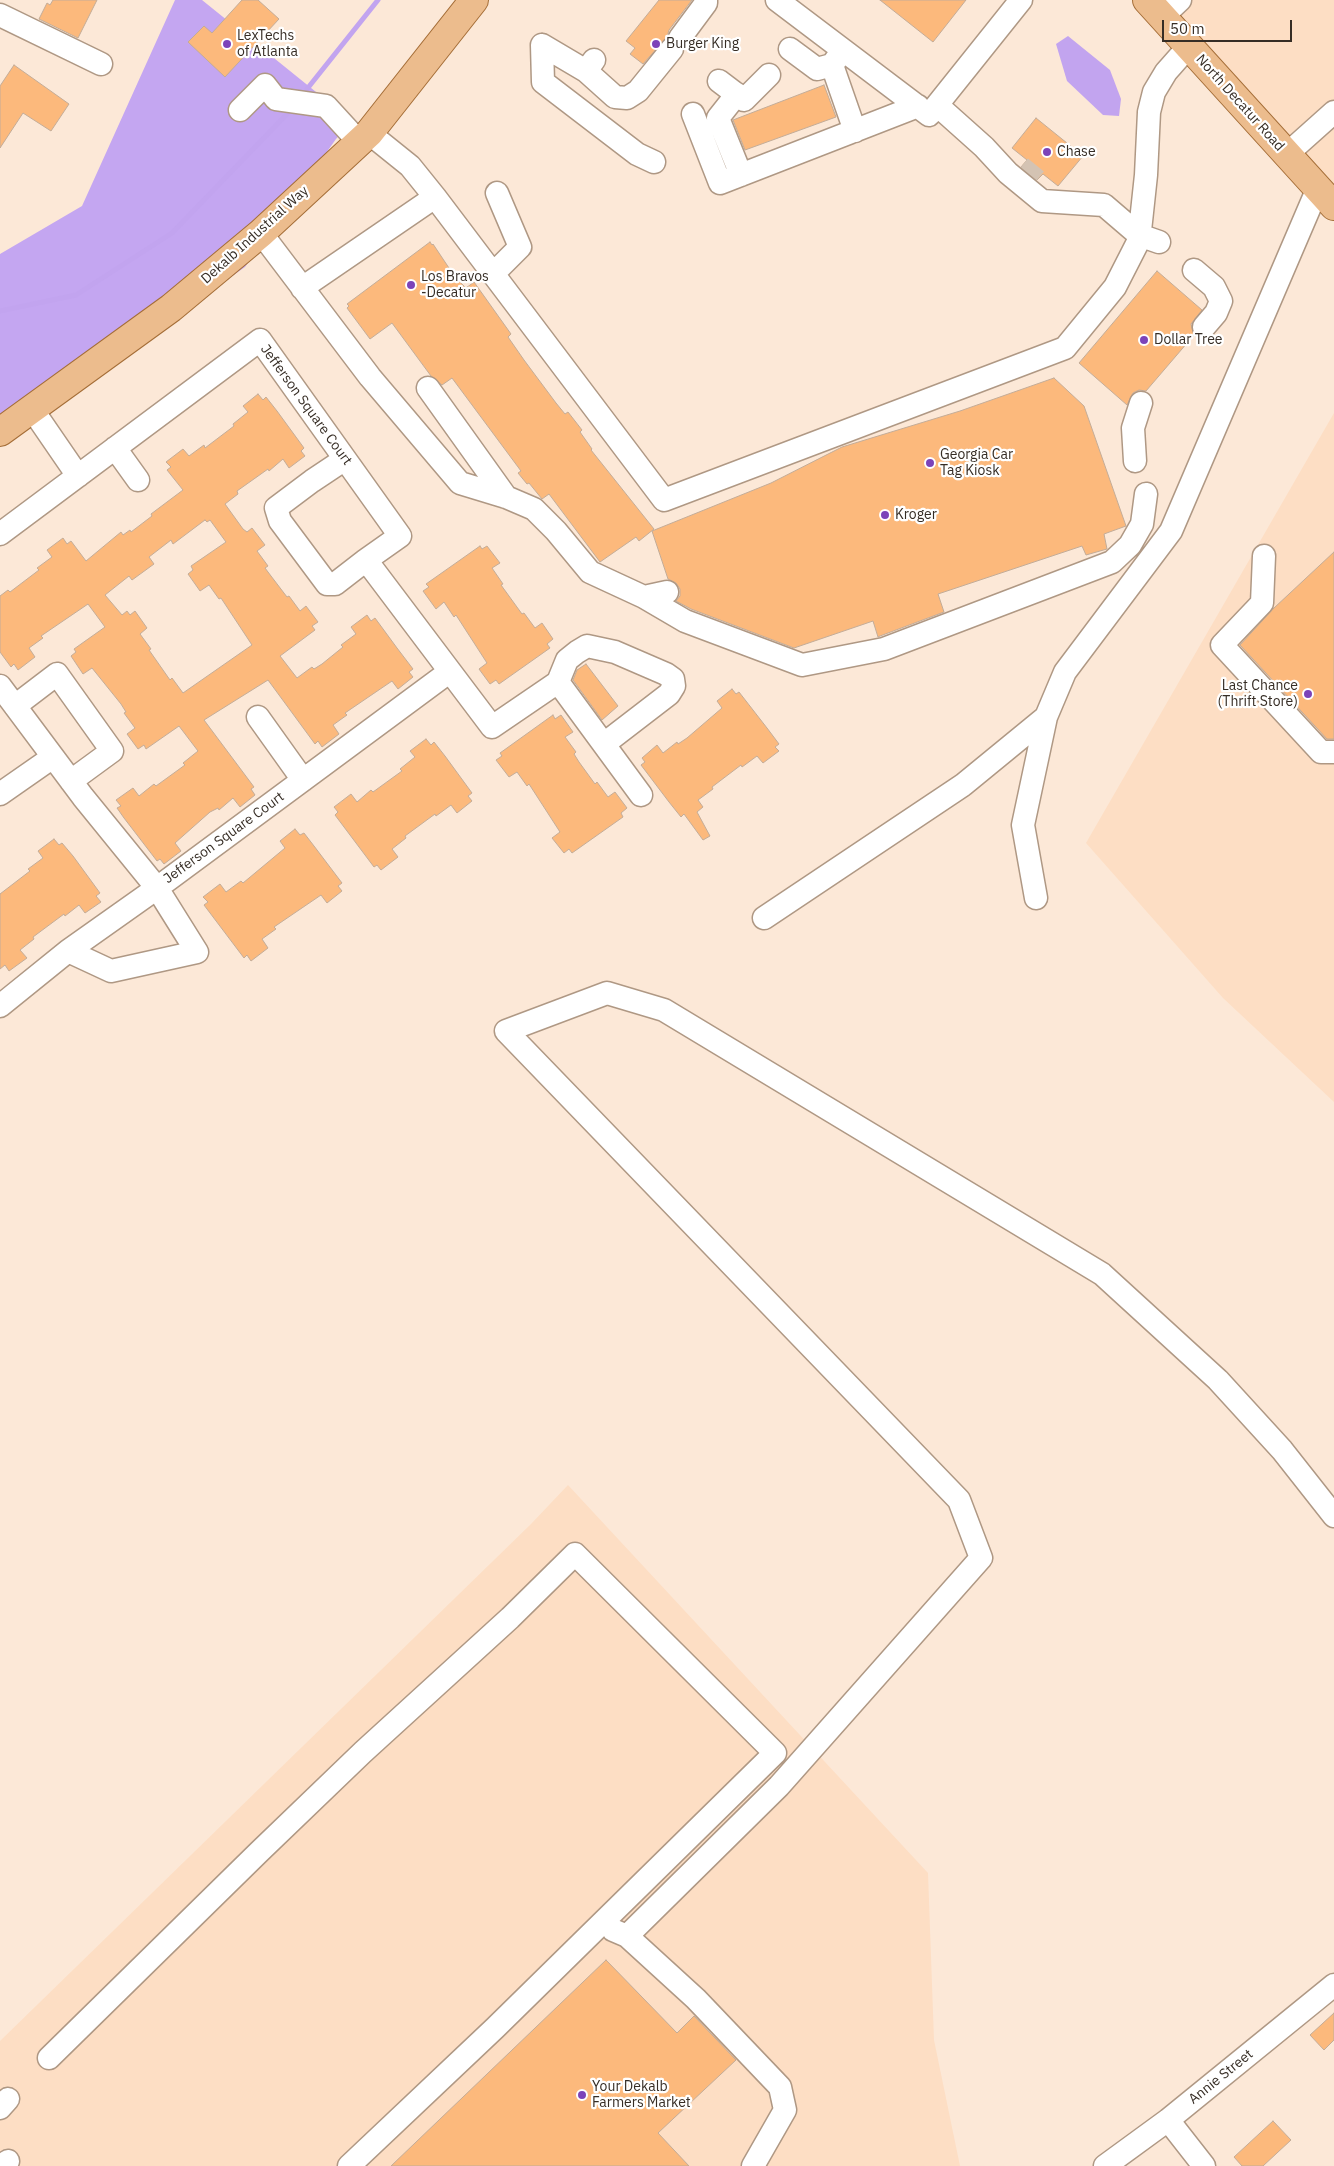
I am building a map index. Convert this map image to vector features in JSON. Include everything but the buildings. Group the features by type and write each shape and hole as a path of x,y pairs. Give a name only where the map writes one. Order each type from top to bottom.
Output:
{"main road":[{"name":"Dekalb Industrial Way","path":"0,432 171,308 261,233 364,137 474,0"},
{"name":"North Decatur Road","path":"1163,6 1189,46 1326,197"}],"street":[{"path":"654,162 637,154 543,82 542,45 590,66 615,97 627,98 638,91 676,43 706,0"},
{"path":"693,114 720,183 927,106 1021,0"},
{"path":"780,1 838,58 927,106 984,146 1012,158 1063,202"},
{"path":"0,15 101,64"},
{"path":"1149,239 1146,175 1149,112 1154,92 1166,72 1189,46"},
{"path":"790,49 818,69 838,58"},
{"path":"838,58 855,132"},
{"path":"719,81 744,100 769,75"},
{"path":"240,110 265,85 276,99 326,106 364,137 410,166 664,500 1065,348 1115,288 1139,240 1149,239"},
{"path":"737,94 718,118 742,175"},
{"path":"1287,154 1334,112"},
{"path":"984,146 1008,173 1042,201 1104,205 1149,239"},
{"path":"493,274 520,248 497,193"},
{"path":"302,288 435,197"},
{"path":"1036,898 1023,825 1046,718 1065,672 1171,531 1326,197"},
{"path":"261,233 370,378 460,483 506,497 534,509 556,531 590,572 644,597 685,621 802,665 875,650 1112,562 1130,545 1142,524 1146,494"},
{"path":"1194,270 1214,287 1221,301 1216,313 1204,327"},
{"name":"Jefferson Square Court","path":"0,534 260,340 400,536 366,560"},
{"path":"428,388 506,497"},
{"path":"1135,461 1133,428 1141,403"},
{"path":"32,409 78,476"},
{"path":"115,448 138,480"},
{"path":"345,459 276,508 280,521 327,584 335,584 366,560 492,727 558,682 567,660 587,646 615,652 666,674 672,679 674,686 669,694 604,744"},
{"path":"1264,556 1262,603 1222,645 1321,752 1334,752"},
{"path":"644,597 667,592"},
{"name":"Jefferson Square Court","path":"0,686 71,781 157,888 449,672"},
{"path":"14,706 57,674 112,751 71,781"},
{"path":"558,682 641,795"},
{"path":"258,717 303,780"},
{"path":"764,918 963,785 1046,718"},
{"path":"0,794 53,757"},
{"path":"0,1006 68,951 157,888 197,952 111,971 68,951"},
{"path":"627,1936 779,1786 981,1558 959,1500 506,1031 607,994 664,1010 1102,1274 1218,1380 1282,1450 1334,1516"},
{"path":"49,2058 258,1852 510,1618 575,1554 775,1753 602,1924 349,2166"},
{"path":"602,1924 627,1936 696,1999 780,2087 785,2110 753,2166"},
{"name":"Annie Street","path":"1105,2166 1168,2120 1334,1985"},
{"path":"1168,2120 1204,2166"}],"shaded area":[{"path":"175,0 202,0 352,121 336,139 245,267 0,439 0,254 82,206"},
{"path":"1151,0 1334,0 1334,205"},
{"path":"1068,36 1110,70 1121,99 1119,116 1103,115 1067,81 1056,44"},
{"path":"1334,413 1334,1102 1223,998 1086,843"},
{"path":"568,1485 928,1873 934,2040 960,2166 0,2166 0,2041 531,1524"}],"waterway":[{"path":"307,89 378,0"},
{"path":"0,311 76,295 172,233 287,114"}],"tunnel":[{"path":"1021,167 1037,180"}],"place":[{"name":"LexTechs of Atlanta","path":"227,44"},
{"name":"Burger King","path":"656,44"},
{"name":"Chase","path":"1047,152"},
{"name":"Los Bravos -Decatur","path":"411,285"},
{"name":"Dollar Tree","path":"1144,340"},
{"name":"Georgia Car Tag Kiosk","path":"930,463"},
{"name":"Kroger","path":"885,515"},
{"name":"Last Chance (Thrift Store)","path":"1308,694"},
{"name":"Your Dekalb Farmers Market","path":"582,2095"}]}
